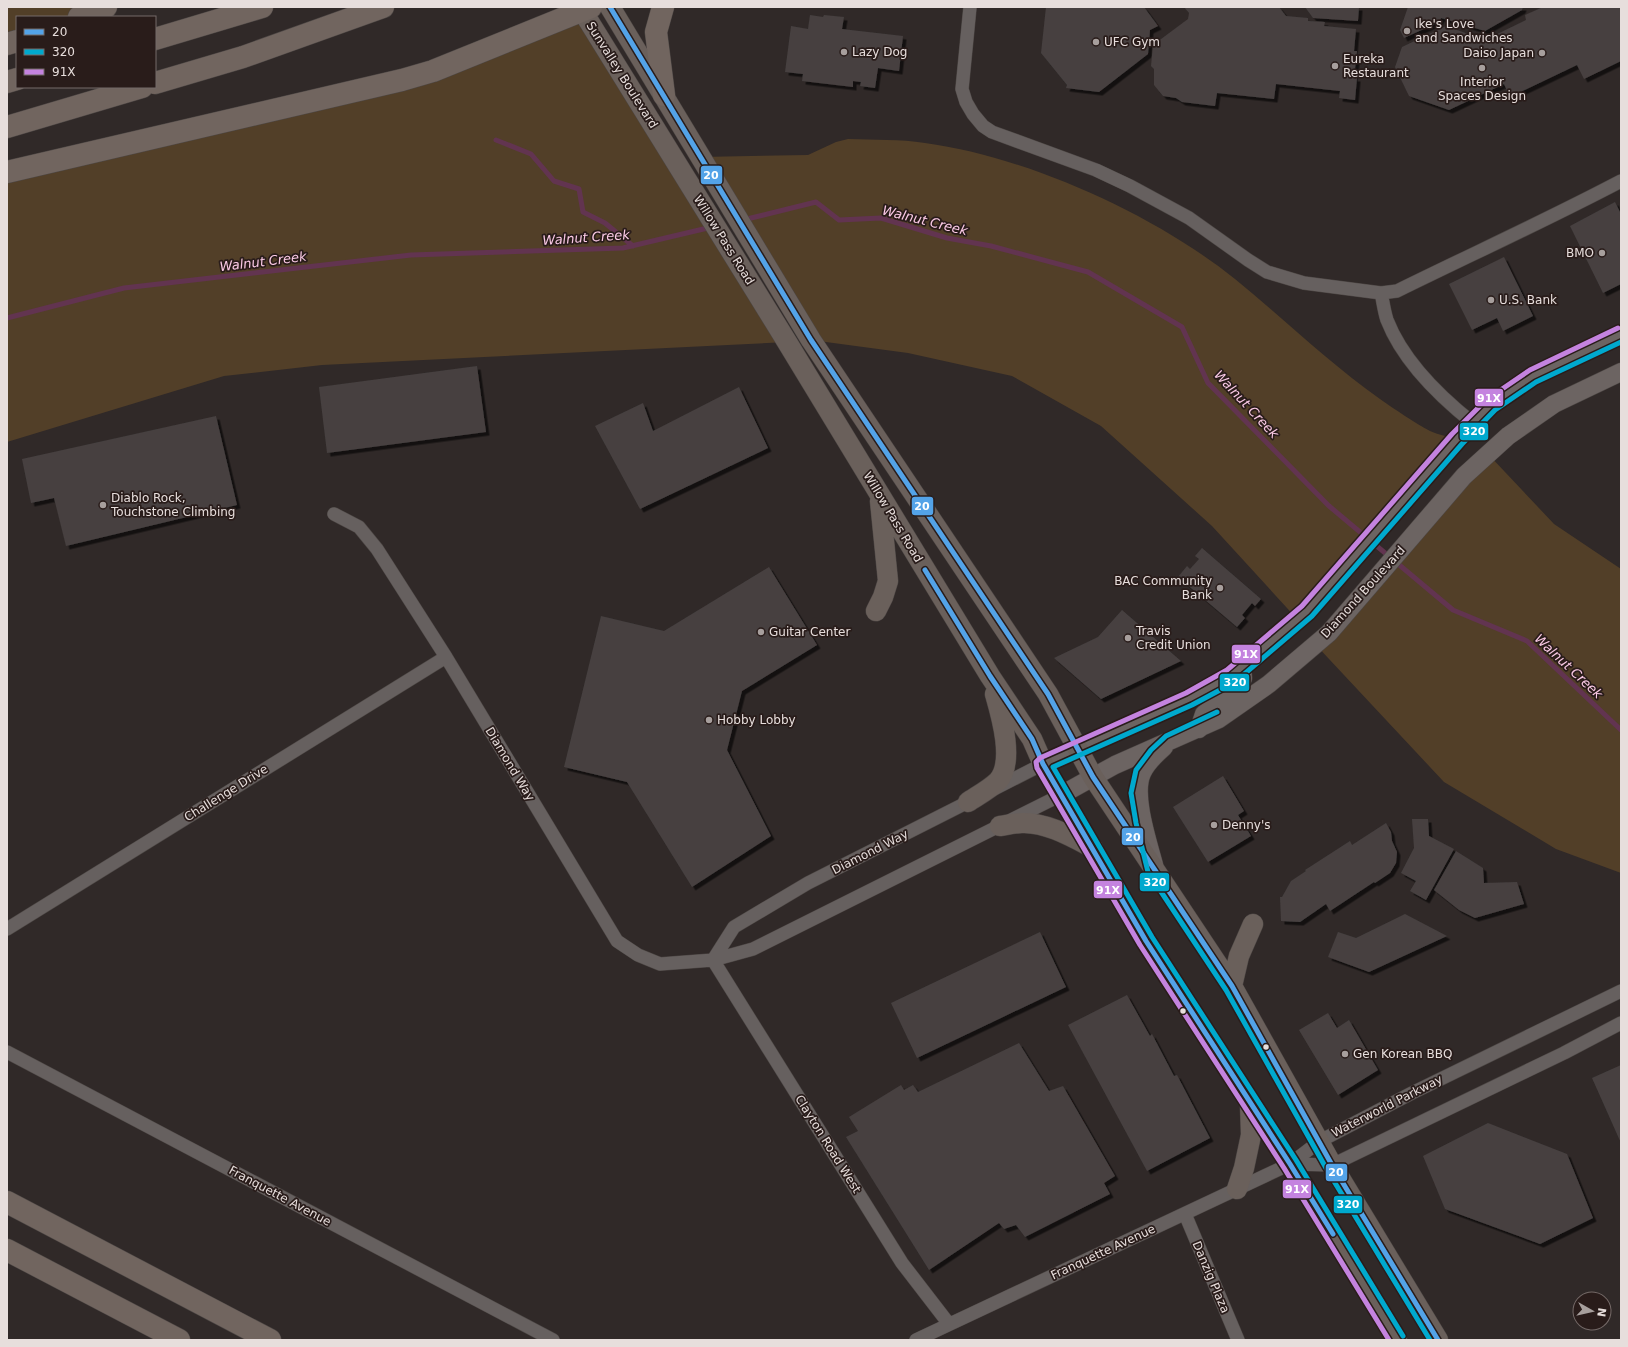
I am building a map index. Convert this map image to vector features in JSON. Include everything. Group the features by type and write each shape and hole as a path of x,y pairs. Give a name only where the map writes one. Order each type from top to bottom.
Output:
{"highway":[{"path":"82,16 106,7"},
{"path":"156,39 262,7"},
{"path":"156,83 243,57 383,7"},
{"path":"663,7 656,32 664,95"},
{"path":"7,172 433,72 585,8"},
{"path":"7,127 139,88"},
{"path":"7,1202 270,1340"},
{"path":"7,1250 179,1340"}],"main road":[{"name":"Sunvalley Boulevard","path":"610,7 692,144"},
{"name":"Sunvalley Boulevard","path":"585,8 664,143"},
{"name":"Willow Pass Road","path":"664,143 990,676 1032,739 1043,764 1146,941 1290,1164 1397,1340"},
{"name":"Willow Pass Road","path":"692,144 811,340 1048,694 1092,777 1232,986 1320,1141 1332,1165 1438,1340"},
{"path":"1043,764 1189,699 1231,676 1307,611 1442,457 1490,405 1533,376 1621,334"},
{"name":"Diamond Boulevard","path":"1061,795 1118,764 1220,719 1269,684 1329,633 1464,476 1508,436 1554,404 1621,372"},
{"path":"876,611 883,597 888,580 880,495"},
{"path":"1200,729 1204,714 1240,686 1243,678 1242,667"},
{"path":"968,802 998,781 1004,770 1006,750 1004,726 990,676"},
{"path":"1155,870 1143,821 1138,792 1142,774 1156,755 1170,742"},
{"path":"1000,826 1023,823 1045,827 1067,834 1093,848"},
{"path":"1232,986 1239,956 1253,924"},
{"path":"1236,1189 1244,1168 1251,1135 1250,1103"}],"street":[{"path":"970,7 962,89 966,102 973,114 983,126 1004,137 1096,170 1147,194 1189,218 1267,272 1304,283 1381,293 1397,291 1513,234 1568,209 1621,181"},
{"path":"1381,293 1387,319 1402,349 1449,404 1473,423"},
{"name":"Diamond Way","path":"334,514 359,527 377,549 446,657 617,941 638,955 660,964 712,960 753,949 1061,795"},
{"name":"Challenge Drive","path":"7,929 446,657"},
{"name":"Diamond Way","path":"712,960 734,927 808,883 1043,764"},
{"name":"Clayton Road West","path":"712,960 902,1263 949,1324"},
{"name":"Waterworld Parkway","path":"1290,1164 1320,1141 1412,1093 1621,990"},
{"path":"1290,1164 1332,1165 1564,1053 1621,1023"},
{"name":"Franquette Avenue","path":"7,1052 553,1340"},
{"name":"Franquette Avenue","path":"916,1340 1290,1164"},
{"name":"Danzig Plaza","path":"1185,1214 1238,1340"}],"shaded area":[{"path":"7,7 106,7 82,16 16,16 16,41 7,44"},
{"path":"582,11 787,342 322,365 224,376 7,442 7,172 402,80"},
{"path":"848,139 897,140 965,150 1006,161 1047,175 1128,211 1167,232 1203,255 1235,279 1325,356 1380,399 1430,431 1457,439 1298,620 1212,526 1101,426 1012,376 908,353 811,340 700,157 808,155 836,142"},
{"path":"1488,454 1554,524 1621,569 1621,873 1556,849 1444,782 1315,644"}],"building":[{"name":"UFC Gym","path":"1046,7 1144,7 1158,26 1150,30 1148,54 1099,92 1066,88 1067,85 1041,53"},
{"path":"1184,7 1279,7 1286,16 1308,18 1308,21 1325,22 1324,26 1356,29 1354,51 1357,51 1354,78 1357,78 1355,100 1339,98 1340,91 1276,84 1274,99 1217,93 1215,106 1182,102 1176,98 1163,96 1154,85 1154,69 1151,66 1153,45 1188,19 1189,13"},
{"path":"1305,7 1359,7 1358,21 1313,18"},
{"path":"1408,7 1523,7 1522,10 1485,31 1441,18 1439,22 1404,38 1400,30"},
{"path":"1543,7 1621,7 1621,61 1584,79 1577,65 1510,97 1504,84 1449,110 1409,96 1395,67 1402,47 1446,26 1485,40 1526,20 1525,15"},
{"name":"Lazy Dog","path":"810,15 823,17 824,15 844,17 842,29 903,36 899,71 878,68 875,88 860,86 861,82 853,81 853,87 802,81 803,74 785,72 791,26 808,29"},
{"name":"BMO","path":"1615,202 1621,214 1621,284 1603,293 1570,226"},
{"name":"U.S. Bank","path":"1504,257 1533,316 1503,331 1497,318 1472,330 1449,284"},
{"path":"477,366 486,432 327,453 319,387"},
{"path":"739,387 768,448 640,509 595,426 643,403 653,431"},
{"path":"216,416 237,505 66,546 54,498 31,503 22,459"},
{"name":"BAC Community Bank","path":"1202,548 1261,599 1255,606 1252,603 1242,615 1245,618 1237,627 1178,577 1187,566 1190,569 1199,559 1195,556"},
{"path":"769,567 817,645 742,691 727,750 771,836 692,887 627,782 564,767 601,616 664,631"},
{"path":"1122,610 1181,661 1101,699 1054,658 1098,637"},
{"name":"Denny's","path":"1223,776 1244,811 1238,815 1251,836 1208,862 1173,807"},
{"path":"1412,819 1428,819 1429,836 1454,849 1426,900 1410,891 1416,881 1401,873 1414,848"},
{"path":"1386,823 1391,832 1392,841 1397,852 1396,863 1390,873 1330,911 1326,904 1300,922 1281,921 1280,897 1282,897 1291,881 1306,871 1305,870 1350,841 1352,845"},
{"path":"1456,851 1483,868 1484,883 1517,882 1524,904 1475,918 1459,910 1434,890"},
{"path":"1405,914 1447,936 1369,972 1328,957 1338,932 1356,938"},
{"path":"1040,932 1066,987 917,1058 891,1003"},
{"path":"1127,995 1150,1036 1152,1034 1174,1076 1177,1075 1210,1138 1147,1171 1068,1025"},
{"path":"1328,1013 1337,1028 1349,1020 1378,1070 1338,1095 1299,1030"},
{"path":"1019,1043 1049,1091 1063,1086 1115,1176 1104,1183 1110,1194 1025,1237 1016,1225 1004,1229 999,1223 929,1270 846,1137 858,1131 849,1117 901,1085 904,1090 913,1085 918,1092"},
{"path":"1621,1065 1621,1143 1592,1078"},
{"path":"1488,1123 1567,1154 1593,1218 1540,1244 1445,1209 1423,1156"}],"waterway":[{"path":"496,140 531,154 554,181 579,189 583,212 605,223 633,246"},
{"name":"Walnut Creek","path":"743,220 816,202 839,220 881,218 947,238 991,246 1088,272 1182,327 1208,383 1329,506 1453,610 1527,641 1621,730"},
{"name":"Walnut Creek","path":"7,318 124,288 411,255 623,248 712,227"}],"transit line":[{"name":"20","path":"610,7 811,340 1048,694 1093,777 1232,986 1332,1165 1438,1340"},
{"name":"91X","path":"1389,1340 1284,1168 1140,945 1037,768 1036,762 1040,758 1186,693 1227,670 1302,606 1452,434 1486,400 1530,370 1618,328"},
{"name":"320","path":"1403,1336 1296,1160 1152,937 1053,767 1192,705 1235,682 1312,616 1462,444 1495,410 1536,382 1621,342"},
{"name":"20","path":"925,570 990,676 1032,739 1043,764 1146,941 1290,1164 1333,1234"},
{"name":"320","path":"1217,712 1166,736 1151,750 1136,770 1131,793 1136,823 1148,872 1226,990 1326,1168 1430,1340"}],"place":[{"name":"Ike's Love and Sandwiches","path":"1407,31"},
{"name":"UFC Gym","path":"1096,42"},
{"name":"Lazy Dog","path":"844,52"},
{"name":"Daiso Japan","path":"1542,53"},
{"name":"Eureka Restaurant","path":"1335,66"},
{"name":"Interior Spaces Design","path":"1482,68"},
{"name":"BMO","path":"1602,253"},
{"name":"U.S. Bank","path":"1491,300"},
{"name":"Diablo Rock, Touchstone Climbing","path":"103,505"},
{"name":"BAC Community Bank","path":"1220,588"},
{"name":"Guitar Center","path":"761,632"},
{"name":"Travis Credit Union","path":"1128,638"},
{"name":"Hobby Lobby","path":"709,720"},
{"name":"Denny's","path":"1214,825"},
{"name":"Gen Korean BBQ","path":"1345,1054"}]}
